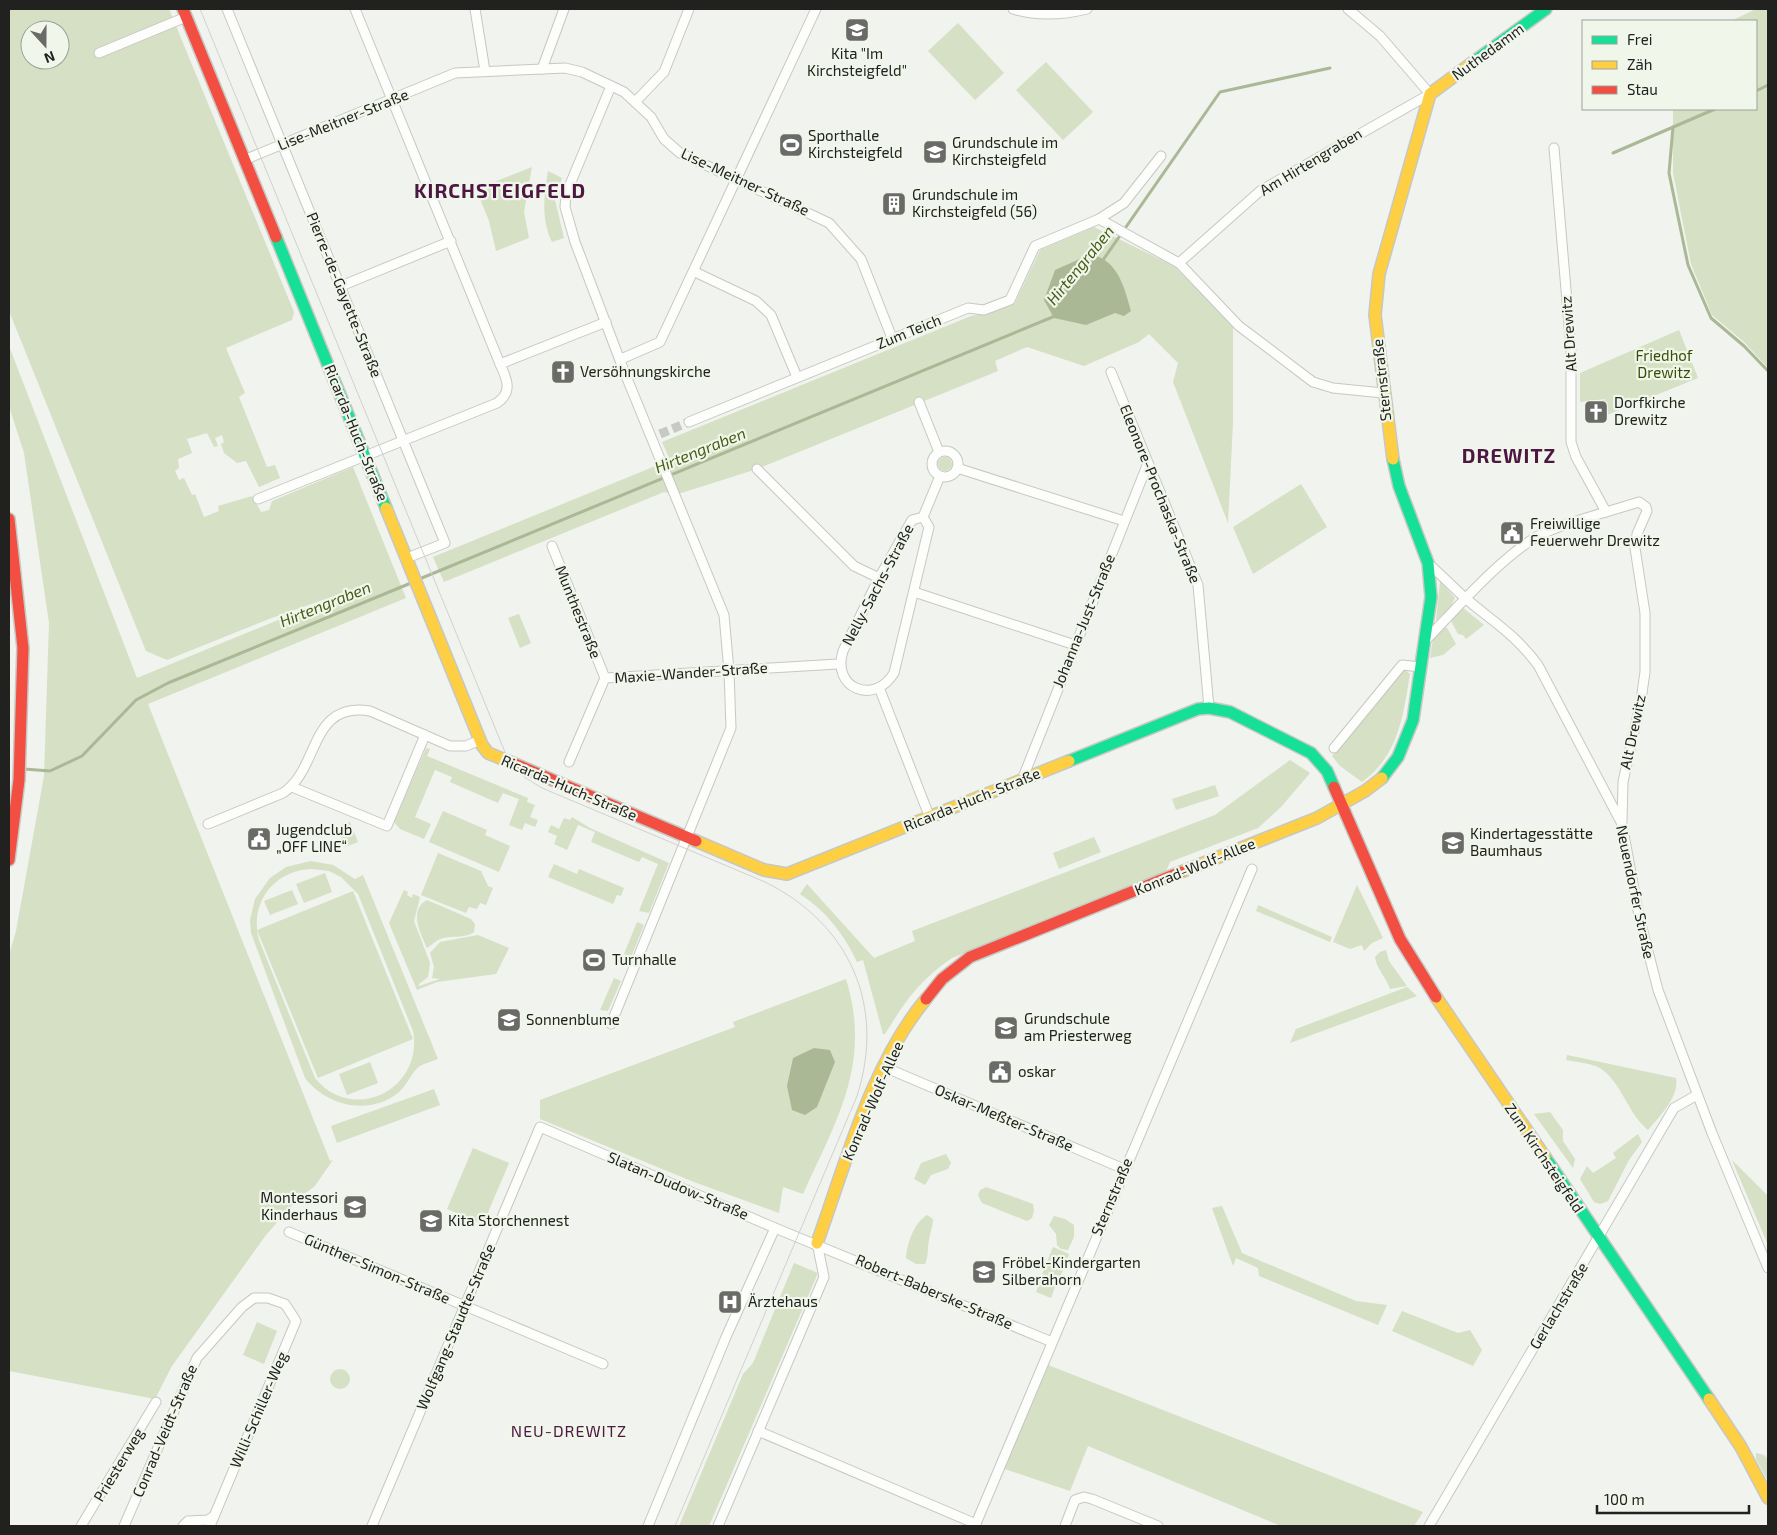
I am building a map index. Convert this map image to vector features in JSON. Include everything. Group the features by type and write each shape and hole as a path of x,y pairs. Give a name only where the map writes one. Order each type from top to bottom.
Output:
{"main road":[{"name":"Nuthedamm","path":"1430,94 1546,9"},
{"name":"Ricarda-Huch-Straße","path":"184,13 412,569 480,740 484,749 493,756 764,870 788,874 1179,716 1210,708 1230,712 1314,756 1324,767 1342,805"},
{"name":"Sternstraße","path":"1342,805 1364,794 1386,775 1398,760 1408,740 1413,720 1431,597 1428,562 1397,478 1389,444 1375,315 1376,292 1430,94"},
{"path":"9,520 23,648 19,780 9,860"},
{"name":"Konrad-Wolf-Allee","path":"817,1243 850,1148 884,1067 922,1004 947,973 959,964 1316,818 1342,805"},
{"name":"Zum Kirchsteigfeld","path":"1342,805 1400,939 1439,1002 1741,1447 1768,1498"}],"street":[{"name":"Pierre-de-Gayette-Straße","path":"227,9 405,441 445,543 407,558"},
{"path":"258,499 497,403 505,397 508,389 507,379 355,9"},
{"path":"475,9 485,71"},
{"path":"542,69 564,9"},
{"path":"635,102 664,72 689,9"},
{"path":"621,359 660,342 695,272 736,179 816,9"},
{"path":"1013,9 1037,15 1065,14 1087,9"},
{"path":"1348,9 1380,36 1430,94"},
{"path":"99,53 184,13"},
{"name":"Lise-Meitner-Straße","path":"244,160 455,73 574,69 624,92 651,117 671,147 828,222 861,259 892,338"},
{"path":"611,86 566,194 565,207 575,242 606,322 655,436 662,464 724,615 729,670 731,728 611,1024"},
{"name":"Am Hirtengraben","path":"1179,263 1260,191 1430,94"},
{"name":"Alt Drewitz","path":"1554,148 1571,349 1571,442 1576,457 1606,512"},
{"name":"Zum Teich","path":"689,422 968,308 984,310 1010,300 1035,246 1099,219 1124,203 1161,156"},
{"path":"1099,219 1179,263 1239,326 1313,382 1333,388 1382,393"},
{"path":"341,286 451,241"},
{"path":"695,272 756,301 771,315 797,377"},
{"path":"500,364 606,322"},
{"name":"Eleonore-Prochaska-Straße","path":"1111,372 1198,585 1210,708"},
{"path":"919,402 939,452"},
{"path":"939,452 952,454 957,460 957,468 949,476 940,476 934,471 932,464 934,457 939,452"},
{"name":"Johanna-Just-Straße","path":"1022,780 1148,463"},
{"path":"957,468 1124,521"},
{"path":"757,469 854,566 878,578"},
{"name":"Nelly-Sachs-Straße","path":"923,517 940,476"},
{"name":"Alt Drewitz","path":"1425,641 1466,598 1511,556 1536,537 1562,526 1606,512 1639,502 1644,504 1647,511 1635,548 1645,613 1645,672 1641,700 1623,782 1622,824"},
{"name":"Nelly-Sachs-Straße","path":"923,517 929,527 894,673 889,682 880,690 867,691 847,683 841,674 838,664 878,578 912,520 923,517"},
{"name":"Munthestraße","path":"552,546 605,678"},
{"name":"Neuendorfer Straße","path":"1428,562 1466,598 1510,632 1538,665 1622,824 1639,916 1658,990 1697,1095 1768,1268"},
{"path":"914,592 1075,645"},
{"name":"Maxie-Wander-Straße","path":"569,762 605,678 838,664"},
{"path":"1334,748 1402,664 1421,667"},
{"path":"880,690 930,818"},
{"path":"208,824 283,793 292,787 300,777 324,726 342,713 356,710 370,711 455,747 466,746 480,740"},
{"path":"292,787 387,826 425,735"},
{"name":"Sternstraße","path":"975,1525 1252,869"},
{"name":"Oskar-Meßter-Straße","path":"884,1067 1124,1169"},
{"name":"Gerlachstraße","path":"1429,1526 1505,1394 1599,1240 1609,1218 1674,1108 1697,1095"},
{"name":"Slatan-Dudow-Straße","path":"540,1127 775,1228 817,1243"},
{"name":"Wolfgang-Staudte-Straße","path":"372,1526 540,1127"},
{"path":"648,1526 726,1337 775,1228"},
{"name":"Günther-Simon-Straße","path":"289,1232 603,1364"},
{"path":"718,1526 824,1277 817,1243"},
{"name":"Robert-Baberske-Straße","path":"817,1243 1052,1342"},
{"name":"Conrad-Veidt-Straße","path":"124,1526 197,1358 242,1308 254,1298 268,1298 285,1304"},
{"name":"Willi-Schiller-Weg","path":"210,1526 292,1335 296,1321 285,1304"},
{"name":"Priesterweg","path":"81,1526 156,1402"},
{"path":"758,1431 975,1525"},
{"path":"1065,1526 1076,1500 1084,1497 1158,1526"},
{"path":"183,1526 188,1521 208,1520 214,1516"}],"green space":[{"path":"9,9 169,9 294,312 292,320 226,348 245,393 239,397 267,467 275,465 280,478 259,487 246,461 237,463 224,453 221,444 224,442 222,435 215,438 218,446 214,447 207,433 187,439 192,453 178,459 179,468 175,471 179,480 184,478 192,495 195,494 204,517 219,511 218,506 252,496 261,512 269,510 272,501 353,467 406,598 148,704 330,1161 333,1160 314,1187 299,1197 266,1235 172,1366 155,1399 9,1371 9,955 16,931 44,776 49,623 24,453 9,406 9,346 137,678 351,590 269,619 167,660 146,651 9,311"},
{"path":"1756,9 1768,9 1768,368 1744,342 1712,315 1691,264 1673,173 1673,110 1757,110 1757,20 1733,20"},
{"path":"958,23 1004,73 975,100 928,51"},
{"path":"1046,62 1093,112 1063,140 1016,90"},
{"path":"532,167 524,212 529,238 496,251 489,221 476,189"},
{"path":"548,171 562,178 555,200 564,238 552,242 545,216"},
{"path":"1094,227 1174,266 1233,326 1233,423 1228,523 1173,382 1178,363 1149,334 1139,342 1084,366 1027,347 995,361 998,371 757,469 675,495 664,492 444,582 433,557 670,460 662,442 971,316 993,312 1015,303 1040,250"},
{"name":"Friedhof Drewitz","path":"1679,330 1698,378 1607,415 1605,399 1580,402 1580,373"},
{"path":"942,457 948,457 952,464 948,471 942,471 938,467 938,461"},
{"path":"1301,484 1327,527 1253,574 1233,527"},
{"path":"1440,581 1455,598 1450,608 1436,621"},
{"path":"1462,607 1484,625 1466,639 1463,635 1458,634 1450,619"},
{"path":"519,614 531,643 520,648 508,618"},
{"path":"1444,627 1447,628 1456,644 1443,655 1430,658 1433,638"},
{"path":"1403,668 1410,674 1405,705 1397,734 1384,760 1362,782 1340,766 1332,756"},
{"path":"426,748 430,749 427,756 528,798 527,802 535,805 530,817 538,820 535,827 525,823 522,830 509,825 519,799 503,793 498,803 450,782 452,777 435,770 415,817 431,824 424,839 400,829 394,822"},
{"path":"1290,760 1310,773 1281,807 1258,828 1170,862 1164,876 952,958 914,992 885,1034 883,1034 863,960 857,962 833,924 818,908 800,894 807,884 874,958 915,941 912,931 1215,815"},
{"path":"1215,785 1219,796 1176,810 1172,799"},
{"path":"443,811 487,830 485,835 510,846 499,872 429,842"},
{"path":"572,817 590,828 669,863 649,913 639,911 658,864 642,857 639,862 591,842 595,832 578,825 567,850 554,844 557,836 548,832 551,825 559,829 564,818 570,820"},
{"path":"350,822 358,842 345,847 337,827"},
{"path":"1094,837 1101,852 1059,869 1053,853"},
{"path":"438,853 481,871 488,886 493,888 486,905 480,903 477,909 469,907 466,913 421,895"},
{"path":"311,861 333,865 355,879 363,875 438,1059 420,1066 398,1093 386,1100 361,1106 348,1105 325,1095 314,1088 305,1078 251,933 250,920 255,899 270,878 286,867","holes":["312,869 329,871 341,877 358,894 413,1031 414,1052 408,1069 397,1084 382,1094 366,1099 348,1099 331,1092 315,1078 259,940 257,926 261,902 267,891 276,882 286,875 298,871"]},
{"path":"554,864 577,874 579,869 624,888 621,896 617,895 613,904 548,877"},
{"path":"325,873 332,892 304,903 296,884"},
{"path":"1357,885 1383,938 1372,943 1364,951 1362,945 1350,949 1333,942"},
{"path":"292,890 298,904 270,915 264,901"},
{"path":"404,890 412,898 413,894 420,897 414,921 430,963 428,977 419,986 440,979 432,978 434,967 430,953 440,942 478,935 509,948 496,974 437,982 417,990 389,923"},
{"path":"353,891 413,1039 318,1078 257,930"},
{"path":"427,900 471,919 475,924 474,932 440,939 427,948 419,929 417,916 421,904"},
{"path":"1258,905 1332,937 1330,942 1256,911"},
{"path":"637,922 644,925 631,957 624,954"},
{"path":"1386,950 1389,961 1407,986 1390,989 1377,965 1375,957 1380,952"},
{"path":"614,978 621,981 608,1011 600,1010"},
{"path":"846,979 853,1009 855,1037 853,1064 847,1090 828,1141 803,1194 783,1187 779,1213 694,1182 540,1119 540,1100 735,1027 733,1022"},
{"path":"1407,987 1417,996 1290,1043 1296,1029"},
{"path":"1567,1055 1676,1078 1675,1092 1668,1106 1648,1130 1635,1115 1614,1081 1607,1074 1600,1068 1592,1065 1566,1060"},
{"path":"370,1062 378,1083 347,1095 339,1074"},
{"path":"434,1089 440,1105 337,1143 331,1126"},
{"path":"1550,1112 1563,1130 1563,1141 1575,1159 1573,1168 1534,1114"},
{"path":"1638,1134 1642,1142 1629,1160 1608,1201 1600,1204 1594,1202 1580,1179 1587,1166 1593,1173 1616,1158 1613,1153"},
{"path":"473,1148 509,1163 483,1224 447,1209"},
{"path":"946,1154 951,1163 948,1169 931,1175 925,1185 914,1179 921,1163"},
{"path":"1732,1160 1768,1196 1768,1245"},
{"path":"986,1187 1033,1204 1032,1218 1027,1221 982,1203 978,1195 980,1190"},
{"path":"1222,1206 1242,1253 1356,1301 1387,1305 1378,1325 1259,1276 1258,1268 1236,1258 1233,1266 1212,1208"},
{"path":"927,1215 933,1219 933,1225 928,1243 927,1258 925,1264 916,1264 906,1258 908,1246 918,1223"},
{"path":"1054,1216 1065,1219 1074,1225 1074,1237 1068,1250 1061,1249 1057,1245 1056,1234 1049,1225"},
{"path":"1053,1247 1069,1254 1059,1280 1042,1274"},
{"path":"794,1263 818,1273 709,1526 679,1526 743,1374 753,1363"},
{"path":"1041,1279 1056,1284 1051,1298 1036,1292"},
{"path":"1402,1311 1458,1333 1470,1330 1482,1350 1473,1366 1392,1331"},
{"path":"257,1322 277,1331 264,1364 243,1355"},
{"path":"1043,1363 1423,1512 1414,1526 1281,1526 1088,1446 1070,1491 999,1467"},
{"path":"336,1369 344,1369 350,1375 350,1383 344,1389 336,1389 330,1383 330,1375"},
{"path":"1756,1453 1764,1455 1768,1459 1768,1481 1756,1459"}],"water":[{"path":"1091,254 1108,262 1114,269 1126,293 1131,311 1124,316 1115,313 1086,325 1054,318 1044,300 1055,270"},
{"path":"814,1048 830,1050 835,1062 817,1107 805,1115 792,1110 787,1086 793,1058"}],"waterway":[{"name":"Hirtengraben","path":"1103,260 1220,92 1330,68"},
{"path":"1757,90 1768,85"},
{"path":"1613,153 1713,110"},
{"path":"1673,127 1669,173 1688,265 1711,318 1744,346 1768,371"},
{"name":"Hirtengraben","path":"417,580 1055,316"},
{"name":"Hirtengraben","path":"24,769 50,771 82,756 136,700 168,683 411,583"}],"tunnel":[{"path":"660,434 689,422"}],"tram line":[{"path":"200,9 507,757 524,777 542,788 765,882 795,900 819,921 839,944 854,971 863,1000 867,1030 865,1063 857,1096 675,1526"}],"traffic: fast":[{"path":"1472,63 1546,9"},
{"path":"276,237 386,508"},
{"path":"1382,778 1398,757 1413,720 1431,597 1428,563 1399,486 1393,459"},
{"path":"1069,761 1198,709 1209,708 1230,712 1311,753 1327,771 1334,787"},
{"path":"1545,1157 1709,1399"}],"traffic: slow":[{"path":"1393,459 1375,315 1379,274 1430,94 1472,63"},
{"path":"386,508 482,745 488,753 515,764"},
{"path":"696,841 764,870 787,874 1069,761"},
{"path":"1181,872 1317,818 1365,791 1382,778"},
{"path":"1436,997 1545,1157"},
{"path":"817,1243 850,1148 875,1084 907,1025 926,999"},
{"path":"1709,1399 1741,1447 1768,1498"}],"traffic: jam":[{"path":"183,9 276,237"},
{"path":"9,519 23,648 19,780 9,860"},
{"path":"515,764 696,841"},
{"path":"1334,787 1400,939 1436,997"},
{"path":"926,999 942,979 970,957 1181,872"}],"place":[{"name":"Kita \"Im Kirchsteigfeld\"","path":"857,30"},
{"name":"Sporthalle Kirchsteigfeld","path":"791,145"},
{"name":"Grundschule im Kirchsteigfeld","path":"935,152"},
{"name":"Grundschule im Kirchsteigfeld (56)","path":"894,204"},
{"name":"Versöhnungskirche","path":"563,372"},
{"name":"Dorfkirche Drewitz","path":"1596,412"},
{"name":"Freiwillige Feuerwehr Drewitz","path":"1512,533"},
{"name":"Jugendclub „OFF LINE“","path":"259,839"},
{"name":"Kindertagesstätte Baumhaus","path":"1453,843"},
{"name":"Turnhalle","path":"594,960"},
{"name":"Sonnenblume","path":"509,1020"},
{"name":"Grundschule am Priesterweg","path":"1006,1028"},
{"name":"oskar","path":"1000,1072"},
{"name":"Montessori Kinderhaus","path":"355,1207"},
{"name":"Kita Storchennest","path":"431,1221"},
{"name":"Fröbel-Kindergarten Silberahorn","path":"984,1272"},
{"name":"Ärztehaus","path":"730,1302"}],"district":[{"name":"KIRCHSTEIGFELD","path":"500,191"},
{"name":"DREWITZ","path":"1509,456"},
{"name":"NEU-DREWITZ","path":"569,1431"}]}
